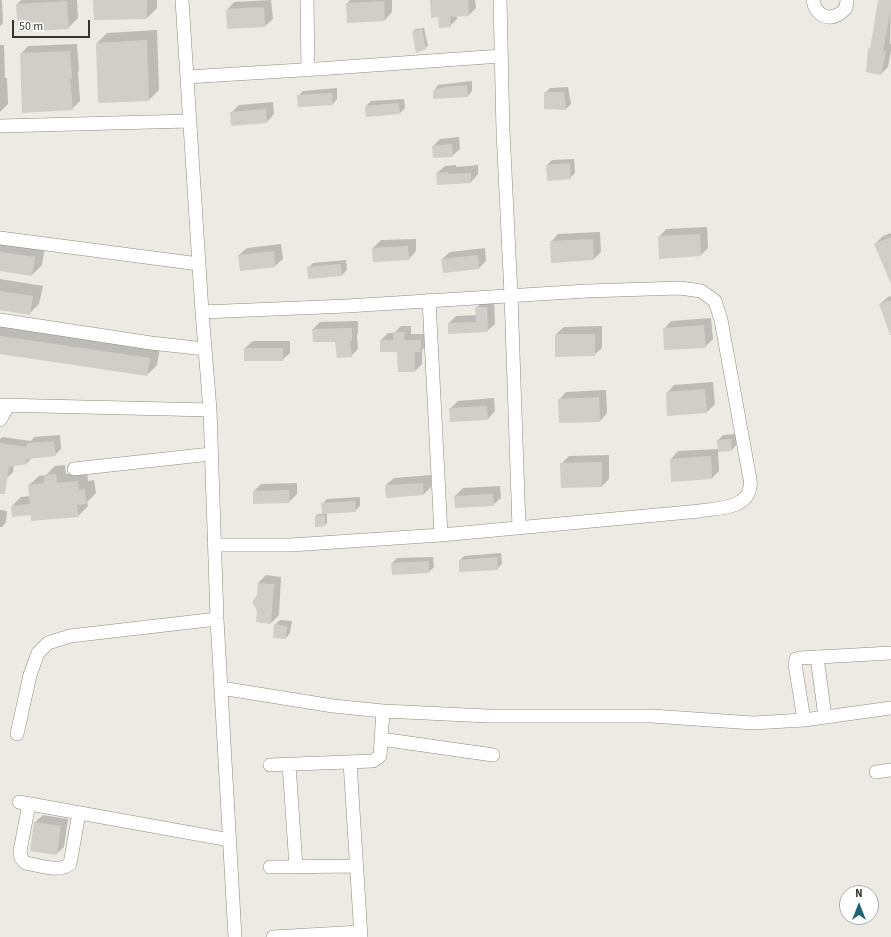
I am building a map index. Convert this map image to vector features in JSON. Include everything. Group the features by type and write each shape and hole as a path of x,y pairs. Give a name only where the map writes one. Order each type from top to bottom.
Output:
{"street":[{"path":"182,0 202,312 210,410 217,619 235,937"},
{"path":"307,0 308,70"},
{"path":"500,0 503,131 511,296 519,527"},
{"path":"813,0 814,8 819,13 827,17 838,15 846,8 847,0"},
{"path":"187,77 501,56"},
{"path":"0,126 190,121"},
{"path":"0,238 199,264"},
{"path":"202,312 680,288 701,291 715,301 721,320 750,474 750,486 746,497 735,505 700,511 441,535 291,545 214,545"},
{"path":"429,300 441,535"},
{"path":"0,320 205,350"},
{"path":"0,420 4,405 210,410"},
{"path":"74,469 211,454"},
{"path":"17,734 30,674 38,653 48,643 70,636 217,619"},
{"path":"804,720 795,664 796,659 891,653"},
{"path":"817,657 825,717"},
{"path":"221,688 333,706 383,711 488,716 652,716 753,723 804,720 891,708"},
{"path":"270,765 373,761 380,756 383,711"},
{"path":"381,739 494,755"},
{"path":"273,937 361,935 350,762"},
{"path":"289,764 296,867"},
{"path":"876,772 891,770"},
{"path":"79,813 70,864 65,868 59,869 25,863 21,858 20,851 24,803 230,840"},
{"path":"270,867 356,866"}],"building":[{"path":"93,0 147,0 147,19 94,20"},
{"path":"430,0 468,0 469,16 450,17 451,27 439,28 438,17 431,18"},
{"path":"878,0 891,0 883,51 886,51 881,75 866,72 868,48 870,49"},
{"path":"67,1 69,29 18,32 16,4"},
{"path":"384,1 385,21 347,23 346,3"},
{"path":"264,7 265,27 227,29 226,9"},
{"path":"422,29 426,49 416,53 412,31"},
{"path":"147,40 149,101 98,103 96,43"},
{"path":"70,51 72,79 70,79 73,110 22,113 20,53"},
{"path":"467,85 468,97 433,99 433,90 444,87"},
{"path":"544,92 564,92 566,110 544,109"},
{"path":"332,93 333,105 298,107 297,95"},
{"path":"399,103 400,114 366,117 365,106"},
{"path":"266,109 267,123 231,126 230,112"},
{"path":"452,144 453,157 433,158 432,146"},
{"path":"570,163 571,179 547,181 546,165"},
{"path":"448,172 448,174 471,173 471,183 437,185 436,173"},
{"path":"700,234 701,256 659,259 658,236"},
{"path":"891,237 891,284 874,244"},
{"path":"593,239 594,260 551,263 550,241"},
{"path":"408,246 409,260 373,262 372,248"},
{"path":"274,251 275,267 240,271 238,255"},
{"path":"0,252 35,257 32,276 0,271"},
{"path":"478,255 479,269 443,273 441,259"},
{"path":"341,264 342,276 308,279 307,267"},
{"path":"0,291 33,296 30,315 0,310"},
{"path":"891,300 891,335 890,335 879,304"},
{"path":"475,307 487,307 488,332 448,334 448,323 476,322"},
{"path":"704,325 706,348 664,350 663,328"},
{"path":"352,328 352,341 350,341 352,357 337,358 335,342 313,342 312,329"},
{"path":"393,332 405,332 404,340 421,340 421,352 415,352 415,372 398,372 397,352 380,352 380,340 393,340"},
{"path":"555,334 595,334 595,356 555,357"},
{"path":"0,336 150,358 147,376 0,354"},
{"path":"244,348 283,348 283,361 244,361"},
{"path":"705,389 707,413 667,416 666,392"},
{"path":"599,397 600,422 559,423 558,399"},
{"path":"487,406 488,420 450,422 449,408"},
{"path":"731,439 732,451 718,452 717,440"},
{"path":"54,441 56,456 26,459 27,464 9,467 5,494 0,494 0,443 27,447 27,443"},
{"path":"711,456 712,479 671,482 670,459"},
{"path":"602,462 602,487 561,488 560,463"},
{"path":"56,474 57,483 78,481 79,490 85,489 86,504 77,505 79,517 31,521 31,515 12,517 11,506 30,504 28,485 44,483 44,475"},
{"path":"423,483 424,495 386,498 385,485"},
{"path":"289,490 290,503 253,504 253,491"},
{"path":"493,494 494,506 455,508 454,496"},
{"path":"355,501 356,512 322,514 321,503"},
{"path":"325,515 325,526 315,527 315,516"},
{"path":"497,557 498,570 459,572 459,560"},
{"path":"429,561 429,573 392,575 391,563"},
{"path":"258,583 274,584 271,624 256,622 257,611 252,602 257,595"},
{"path":"274,624 287,626 286,639 273,638"},
{"path":"34,822 61,826 57,855 30,851"}]}
